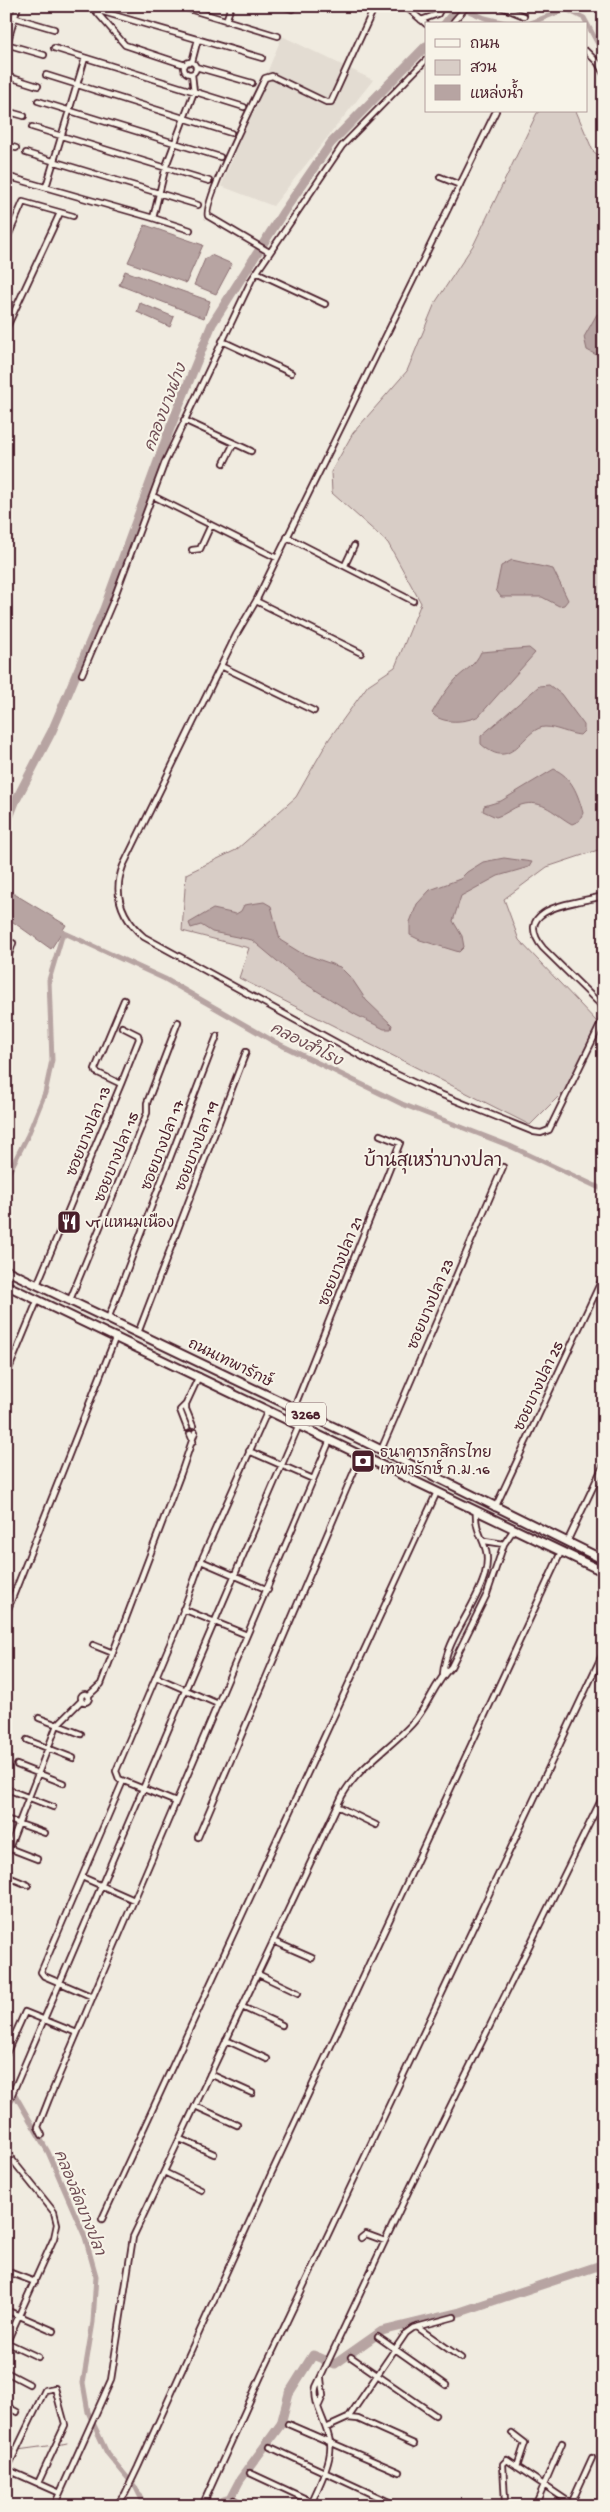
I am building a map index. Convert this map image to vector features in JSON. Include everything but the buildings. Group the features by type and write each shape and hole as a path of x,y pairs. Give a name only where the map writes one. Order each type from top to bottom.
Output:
{"main road":[{"name":"ถนนเทพารักษ์","path":"6,1270 138,1332 604,1560"},
{"name":"ถนนเทพารักษ์","path":"6,1285 116,1336 604,1572"},
{"path":"584,1563 589,1553"}],"street":[{"path":"18,6 7,44 44,55"},
{"path":"179,6 278,36"},
{"path":"226,21 230,6"},
{"path":"283,6 292,9"},
{"path":"268,252 208,216 206,210 265,78 272,76 326,102 331,102 372,7 388,9 394,6"},
{"path":"405,6 425,23"},
{"path":"421,20 438,14 442,6"},
{"path":"454,20 467,6"},
{"path":"498,6 524,16"},
{"path":"92,7 262,58"},
{"path":"92,7 125,45 185,65 192,62"},
{"path":"6,15 54,29"},
{"path":"192,62 198,39"},
{"path":"54,48 244,107"},
{"path":"588,52 598,63 604,74"},
{"path":"46,187 85,58"},
{"path":"82,674 184,420 256,272 342,146 425,61"},
{"path":"192,62 196,67 252,83"},
{"path":"185,65 186,73 192,74"},
{"path":"153,218 174,143 194,92 192,74 196,67"},
{"path":"46,75 231,134"},
{"path":"6,76 38,86"},
{"path":"38,102 220,157"},
{"path":"6,111 24,116"},
{"path":"496,112 256,601 221,666 120,875 119,902 132,927 153,942 381,1067 430,1090 541,1134 549,1130 604,1018"},
{"path":"32,128 209,181"},
{"path":"6,145 16,148"},
{"path":"26,153 198,205"},
{"path":"6,176 190,230"},
{"path":"440,177 460,185"},
{"path":"6,241 24,202 73,216"},
{"path":"6,328 60,213"},
{"path":"256,272 325,304"},
{"path":"222,342 291,373"},
{"path":"184,420 251,451"},
{"path":"224,462 234,443"},
{"path":"153,496 277,558"},
{"path":"192,550 200,549 211,525"},
{"path":"287,537 345,565 413,602"},
{"path":"345,565 354,546"},
{"path":"256,601 361,653"},
{"path":"221,666 314,711"},
{"path":"604,896 544,912 535,919 532,929 534,938 542,948 604,1008"},
{"path":"6,963 13,943"},
{"name":"ซอยบางปลา 13","path":"37,1285 120,1084 95,1071 124,1000"},
{"name":"ซอยบางปลา 15","path":"70,1300 138,1138 147,1113 147,1102 178,1022"},
{"path":"120,1084 139,1039 138,1034 122,1027"},
{"name":"ซอยบางปลา 17","path":"108,1319 217,1036"},
{"name":"ซอยบางปลา 19","path":"138,1332 246,1052"},
{"name":"ซอยบางปลา 21","path":"294,1408 400,1143 380,1135"},
{"name":"ซอยบางปลา 23","path":"380,1450 503,1167"},
{"name":"ซอยบางปลา 25","path":"495,1508 604,1275"},
{"path":"6,1376 38,1300"},
{"path":"6,1614 116,1336"},
{"path":"186,1404 190,1427 185,1422 180,1410 186,1404 199,1376"},
{"path":"176,1802 123,1781 117,1777 116,1771 156,1677 201,1561 268,1410"},
{"path":"185,1422 190,1420"},
{"path":"7,2106 43,2018 299,1425"},
{"path":"6,1856 57,1725 81,1700 86,1702 88,1696 101,1684 194,1441 192,1433"},
{"path":"42,2135 38,2127 247,1635 268,1590 330,1440"},
{"path":"249,1451 314,1479"},
{"path":"198,1837 361,1455"},
{"path":"567,1542 604,1464"},
{"path":"102,2219 437,1492"},
{"path":"54,2506 111,2380 133,2237 337,1806 353,1780 412,1724 427,1704 443,1674 447,1656 481,1584 488,1556 485,1541 476,1530 476,1511"},
{"path":"443,1674 451,1667 460,1650 486,1594 504,1544 514,1529"},
{"path":"485,1541 504,1544"},
{"path":"116,2506 125,2494 138,2467 271,2174 560,1552"},
{"path":"488,1556 499,1556"},
{"path":"201,1561 268,1590"},
{"path":"183,1609 247,1635"},
{"path":"93,1645 113,1652"},
{"path":"203,2504 258,2383 604,1651"},
{"path":"156,1677 218,1704"},
{"path":"39,1718 81,1734"},
{"path":"27,1740 73,1758"},
{"path":"17,1765 63,1783"},
{"path":"93,1997 44,1976 41,1972 123,1781"},
{"path":"7,1790 53,1807"},
{"path":"311,2504 324,2473 330,2443 315,2394 332,2351 604,1794"},
{"path":"337,1806 376,1825"},
{"path":"6,1819 45,1834"},
{"path":"8,1848 37,1859"},
{"path":"6,1876 28,1885"},
{"path":"82,1877 134,1900"},
{"path":"273,1941 312,1958"},
{"path":"258,1974 298,1993"},
{"path":"242,2007 282,2025"},
{"path":"6,2054 23,2013 28,2011 77,2033"},
{"path":"226,2040 267,2059"},
{"path":"210,2074 252,2093"},
{"path":"195,2106 237,2125"},
{"path":"180,2139 214,2154"},
{"path":"6,2152 46,2200 56,2218 54,2238 20,2316 6,2342 38,2357"},
{"path":"164,2172 201,2190"},
{"path":"361,2238 366,2234 385,2241"},
{"path":"6,2270 35,2282"},
{"path":"6,2310 54,2331"},
{"path":"326,2428 348,2418 406,2333 417,2327 454,2317"},
{"path":"417,2327 461,2358"},
{"path":"378,2336 446,2385"},
{"path":"351,2357 435,2415"},
{"path":"6,2372 29,2384"},
{"path":"318,2405 323,2396 321,2379"},
{"path":"38,2484 65,2425 55,2388 45,2390 6,2469 38,2484 60,2493"},
{"path":"6,2406 18,2412"},
{"path":"348,2418 364,2421 414,2444"},
{"path":"288,2424 399,2472"},
{"path":"512,2433 525,2443 517,2467"},
{"path":"535,2506 562,2443"},
{"path":"270,2447 389,2502"},
{"path":"505,2502 504,2461 507,2460 573,2505 592,2458"},
{"path":"250,2473 311,2504 321,2506"},
{"path":"234,2500 246,2506"},
{"path":"6,2504 11,2506"}],"shaded area":[{"path":"282,36 373,80 273,206 221,186"}],"green space":[{"path":"576,112 593,151 604,160 604,848 547,867 504,899 519,940 598,1023 570,1085 530,1125 239,978 249,948 182,931 186,874 236,850 296,797 329,739 368,685 395,667 421,603 388,543 332,493 331,472 353,433 407,371 435,303 474,244 537,113"}],"water":[{"path":"145,225 203,245 186,283 128,262"},
{"path":"211,255 232,264 216,294 194,285 205,259"},
{"path":"125,271 210,301 204,318 119,285"},
{"path":"140,303 174,317 170,327 137,312"},
{"path":"597,314 604,317 604,359 587,350 584,337"},
{"path":"512,560 553,569 568,600 564,605 559,606 542,597 501,597 496,590 501,566"},
{"path":"529,648 535,653 479,716 468,720 448,721 436,717 432,713 450,686 474,663 481,652"},
{"path":"549,685 561,694 584,725 584,731 580,735 545,727 537,729 530,734 510,752 502,754 492,752 481,744 481,736 539,686"},
{"path":"554,769 570,781 579,799 583,813 579,821 572,824 548,808 529,803 496,817 483,811 484,806 501,801"},
{"path":"504,858 532,862 529,867 498,876 461,896 453,921 462,936 464,947 459,952 410,935 410,922 417,904 430,890 460,879 483,862"},
{"path":"6,889 66,925 51,949 6,917"},
{"path":"264,902 271,906 280,940 301,953 340,967 352,979 366,1000 392,1025 391,1029 384,1029 356,1015 301,981 252,940 212,932 201,925 191,928 189,923 213,909 236,914 241,911 244,905"}],"waterway":[{"name":"คลองบางฝาง","path":"447,22 459,6"},
{"path":"459,7 485,18 501,22"},
{"path":"533,22 566,9 584,18 586,22"},
{"path":"588,25 604,55"},
{"name":"คลองบางฝาง","path":"6,825 15,802 52,731 104,609 169,431 212,324 284,211 331,143 425,47"},
{"name":"คลองสำโรง","path":"56,929 165,979 273,1041 402,1104 510,1146 604,1190"},
{"name":"คลองลัดบางปลา","path":"6,1178 28,1135 45,1093 52,1060 49,980 63,933"},
{"name":"คลองลัดบางปลา","path":"6,2079 48,2152 85,2237 96,2276 93,2322 83,2383 88,2412 107,2453 136,2488 145,2506"},
{"path":"208,2506 230,2499 240,2480 281,2424 289,2393 313,2355 335,2364 382,2331 460,2312 604,2264"},
{"path":"58,2445 67,2443"},
{"path":"18,2450 54,2445"},
{"path":"6,2452 14,2451"}],"place":[{"name":"VT แหนมเนือง","path":"69,1222"},
{"name":"ธนาคารกสิกรไทย เทพารักษ์ ก.ม.16","path":"363,1461"}],"district":[{"name":"บ้านสุเหร่าบางปลา","path":"433,1160"}]}
